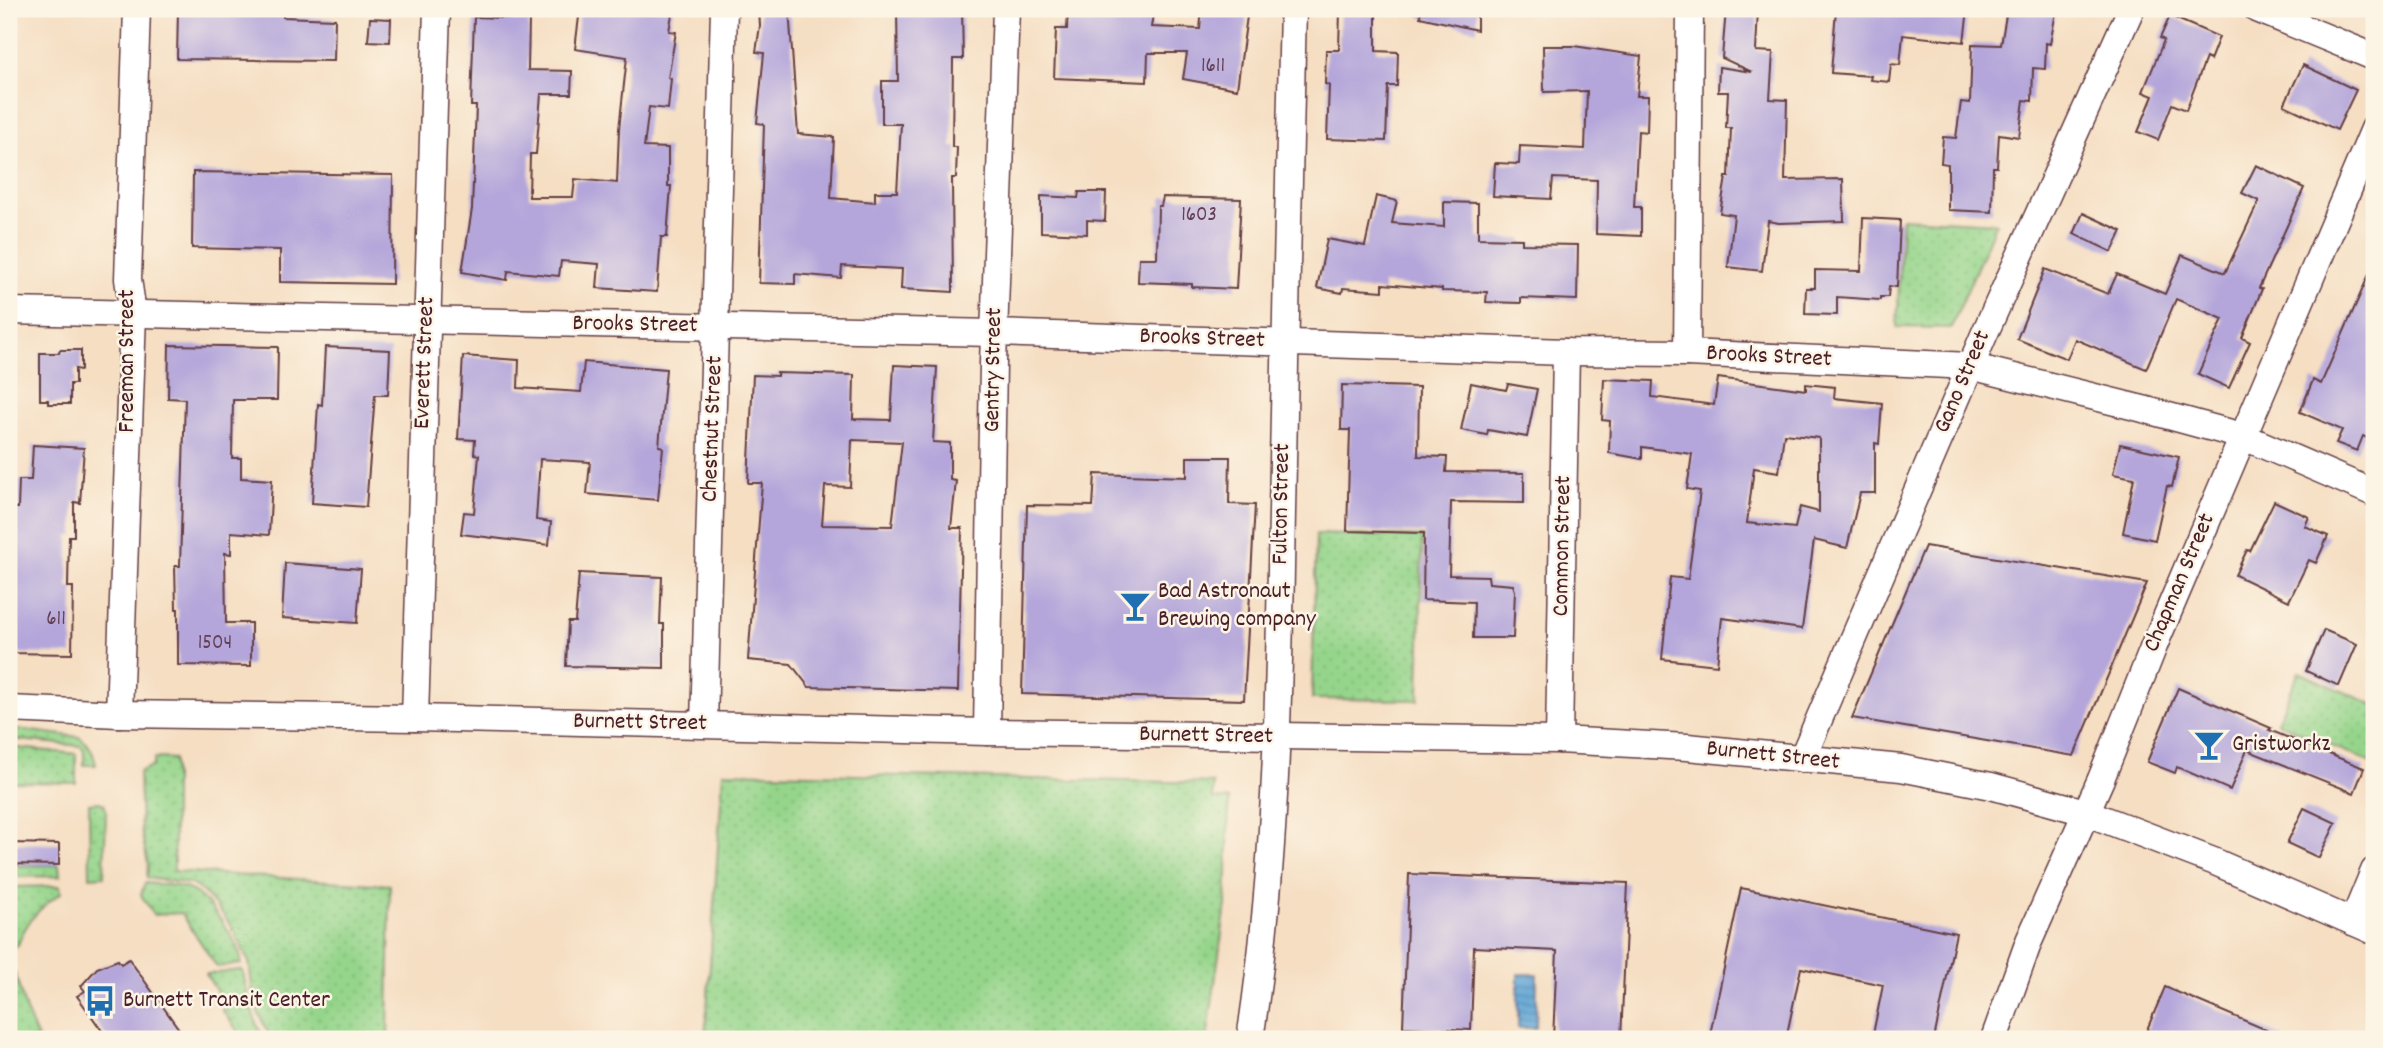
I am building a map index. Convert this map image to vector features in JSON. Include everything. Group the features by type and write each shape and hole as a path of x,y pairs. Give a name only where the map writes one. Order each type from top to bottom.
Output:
{"street":[{"name":"Freeman Street","path":"119,714 133,313 128,279 136,9"},
{"name":"Everett Street","path":"415,718 437,9"},
{"name":"Chestnut Street","path":"704,724 724,9"},
{"name":"Gentry Street","path":"987,732 994,333 1006,9"},
{"name":"Fulton Street","path":"1250,1039 1264,936 1277,737 1293,9"},
{"path":"1687,353 1690,9"},
{"name":"Gano Street","path":"1802,759 1970,366 2131,9"},
{"path":"2257,9 2374,57"},
{"name":"Chapman Street","path":"1994,1039 2029,941 2101,779 2242,436 2374,129"},
{"name":"Brooks Street","path":"9,311 994,333 1566,352 1687,353 1970,366 2242,436 2374,493"},
{"name":"Common Street","path":"1559,740 1566,352"},
{"name":"Burnett Street","path":"9,709 119,714 415,718 987,732 1559,740 1687,747 1902,768 1991,786 2085,812 2213,861 2364,927"},
{"path":"2364,927 2374,871"}],"green space":[{"path":"1902,218 1996,223 1951,328 1897,327"},
{"path":"1316,534 1422,537 1419,700 1312,699"},
{"path":"2299,672 2374,705 2374,764 2277,722"},
{"path":"9,728 79,737 91,749 96,765 84,765 84,751 81,746 9,739"},
{"path":"9,747 76,754 76,783 9,782"},
{"path":"155,758 174,759 174,871 390,885 388,1039 271,1039 254,1004 249,962 231,925 203,892 191,884 147,878 148,864 141,831 139,772 153,766"},
{"path":"723,772 1213,783 1213,799 1229,799 1226,905 1207,1039 705,1039"},
{"path":"89,803 104,804 106,810 104,876 90,877"},
{"path":"59,865 60,876 9,877 9,866"},
{"path":"145,883 183,888 201,897 231,936 241,964 217,967 181,913 154,915 141,895"},
{"path":"60,886 61,893 35,915 18,945 9,948 9,887"},
{"path":"11,969 15,973 26,1011 38,1039 9,1039"},
{"path":"241,970 253,1014 264,1039 244,1039 222,1010 233,1002 228,995 222,1000 206,974"}],"water":[{"path":"1518,974 1537,974 1536,1028 1518,1028"}],"building":[{"path":"178,9 283,9 283,17 335,19 334,61 177,59"},
{"path":"580,9 673,9 669,31 676,32 668,78 671,79 668,109 649,107 644,147 668,148 668,186 671,186 667,237 661,237 657,292 597,288 599,264 561,261 559,276 508,271 507,280 462,272 472,209 476,106 471,106 474,17 529,19 528,70 572,71 571,94 541,94 536,154 530,154 529,197 573,197 575,179 617,183 619,129 627,57 575,49"},
{"path":"759,9 789,9 798,134 834,137 831,198 875,202 875,192 897,192 901,124 882,124 882,81 898,81 897,9 962,9 963,59 953,59 952,147 957,147 956,178 952,178 953,292 901,289 902,269 842,266 841,278 795,274 795,284 759,283 764,124 757,123 764,53 756,52 760,26"},
{"path":"1068,9 1154,9 1151,27 1200,29 1202,9 1248,9 1237,89 1183,79 1187,53 1148,53 1147,82 1054,78 1056,29 1067,29"},
{"path":"1340,9 1376,9 1376,51 1398,52 1397,86 1388,86 1386,141 1327,139 1329,85 1325,84 1326,50 1339,50"},
{"path":"1421,9 1477,9 1477,30 1420,17"},
{"path":"1726,9 1758,9 1756,51 1773,52 1770,99 1787,100 1785,180 1843,179 1844,221 1768,221 1762,271 1728,267 1734,215 1720,213 1726,177 1729,177 1731,128 1726,128 1728,92 1718,92 1719,67 1752,72 1722,58"},
{"path":"1836,9 1968,9 1964,42 1903,35 1900,65 1891,64 1889,82 1870,80 1871,76 1831,73"},
{"path":"2007,9 2056,12 2050,44 2046,43 2045,69 2033,68 2032,101 2024,100 2019,137 1999,134 1997,167 1993,167 1992,212 1948,210 1948,164 1941,163 1943,137 1956,138 1961,102 1970,103 1972,44 2001,45"},
{"path":"2170,16 2219,37 2210,60 2206,58 2186,110 2172,104 2158,140 2138,132 2153,96 2143,92 2164,40 2160,38"},
{"path":"370,18 391,19 390,42 368,41"},
{"path":"1543,46 1574,46 1641,56 1637,96 1648,96 1647,132 1638,131 1634,207 1641,207 1641,236 1596,234 1597,180 1553,178 1551,199 1493,196 1495,163 1519,164 1520,146 1585,149 1587,91 1544,92"},
{"path":"2303,65 2356,90 2337,130 2284,105"},
{"path":"2256,165 2304,188 2259,288 2262,289 2242,338 2250,342 2229,388 2198,374 2223,319 2176,299 2146,369 2075,339 2067,359 2017,339 2045,269 2108,294 2117,274 2165,294 2182,255 2225,273 2259,201 2242,193"},
{"path":"193,172 393,175 392,284 280,282 280,250 192,248"},
{"path":"1079,192 1106,192 1105,221 1087,220 1087,234 1041,232 1041,196 1078,198"},
{"path":"1376,196 1397,201 1392,223 1444,227 1444,202 1478,203 1478,238 1522,239 1522,244 1578,245 1577,300 1521,298 1521,303 1486,302 1487,292 1442,291 1383,284 1383,291 1343,288 1342,293 1317,288 1327,239 1365,246"},
{"path":"1163,197 1241,199 1236,289 1138,282 1139,258 1157,258 1158,206 1161,206"},
{"path":"2083,213 2122,231 2112,252 2074,234"},
{"path":"1863,218 1900,220 1897,287 1889,286 1888,297 1880,297 1880,300 1837,297 1837,315 1805,314 1806,288 1815,288 1815,270 1861,271"},
{"path":"2374,263 2374,441 2363,436 2357,451 2336,443 2342,430 2300,412 2313,380 2321,384"},
{"path":"169,345 278,347 277,400 233,400 232,458 241,458 241,478 272,480 269,535 231,532 231,554 225,553 226,623 251,623 251,666 178,665 175,566 180,566 185,399 168,398"},
{"path":"325,347 390,350 388,395 375,395 366,507 312,503 318,404 322,405"},
{"path":"60,350 81,350 81,370 75,369 75,384 70,384 70,404 48,404 48,400 40,400 40,353 59,353"},
{"path":"463,356 519,360 518,388 581,392 584,362 666,369 659,446 663,447 658,500 587,494 590,462 540,459 536,520 551,522 549,545 461,534 464,512 474,513 479,455 474,454 475,440 458,439"},
{"path":"894,365 937,367 933,442 950,443 950,480 956,481 951,528 962,528 958,691 809,687 791,664 748,660 762,483 748,483 753,375 854,375 853,419 891,420","holes":["852,440 902,442 892,526 822,525 825,486 850,487"]},
{"path":"1718,378 1806,390 1806,384 1835,387 1834,398 1882,403 1879,444 1875,443 1875,493 1860,493 1847,548 1814,540 1802,629 1722,618 1717,665 1662,659 1670,577 1688,579 1700,491 1687,489 1692,454 1642,447 1642,459 1609,453 1610,421 1602,420 1604,379 1653,381 1652,397 1714,405","holes":["1784,434 1819,438 1819,512 1800,507 1795,528 1747,523 1754,468 1779,472"]},
{"path":"1471,383 1506,390 1508,384 1537,389 1527,437 1488,430 1487,435 1461,430"},
{"path":"1342,385 1419,387 1418,456 1447,457 1446,472 1524,473 1524,503 1451,502 1449,575 1488,576 1489,583 1513,585 1513,638 1473,638 1474,602 1423,600 1424,533 1347,531 1350,430 1341,430"},
{"path":"2120,444 2179,457 2172,487 2167,486 2155,540 2123,533 2134,478 2113,474"},
{"path":"33,445 84,448 80,503 74,502 74,536 69,536 68,587 73,587 72,654 9,653 9,508 18,508 19,480 31,480"},
{"path":"1187,457 1230,457 1229,504 1255,505 1244,700 1022,694 1027,505 1093,506 1095,474 1187,477"},
{"path":"2274,501 2309,517 2305,526 2328,536 2316,563 2309,560 2289,601 2235,575"},
{"path":"1925,546 2147,583 2074,756 1852,718"},
{"path":"285,563 361,569 357,623 282,618"},
{"path":"579,573 662,577 660,624 664,624 664,668 566,666 568,622 575,622"},
{"path":"2324,630 2357,644 2339,686 2306,671"},
{"name":"Gristworkz","path":"2178,688 2271,728 2269,730 2364,768 2354,793 2247,750 2230,790 2177,767 2175,773 2147,762"},
{"path":"2304,808 2336,823 2319,858 2287,843"},
{"path":"9,843 59,844 59,865 9,864"},
{"path":"1409,874 1628,883 1621,1039 1553,1039 1557,951 1474,947 1471,1030 1403,1027"},
{"path":"1741,888 1956,933 1934,1039 1872,1039 1883,985 1801,968 1786,1039 1709,1039"},
{"path":"129,959 186,1039 108,1039 77,996 85,991 81,986 97,968 118,960 121,964"},
{"path":"2165,987 2288,1039 2143,1039"}],"place":[{"name":"Bad Astronaut Brewing company","path":"1135,606"},
{"name":"Gristworkz","path":"2209,745"},
{"name":"Burnett Transit Center","path":"100,1001"}]}
